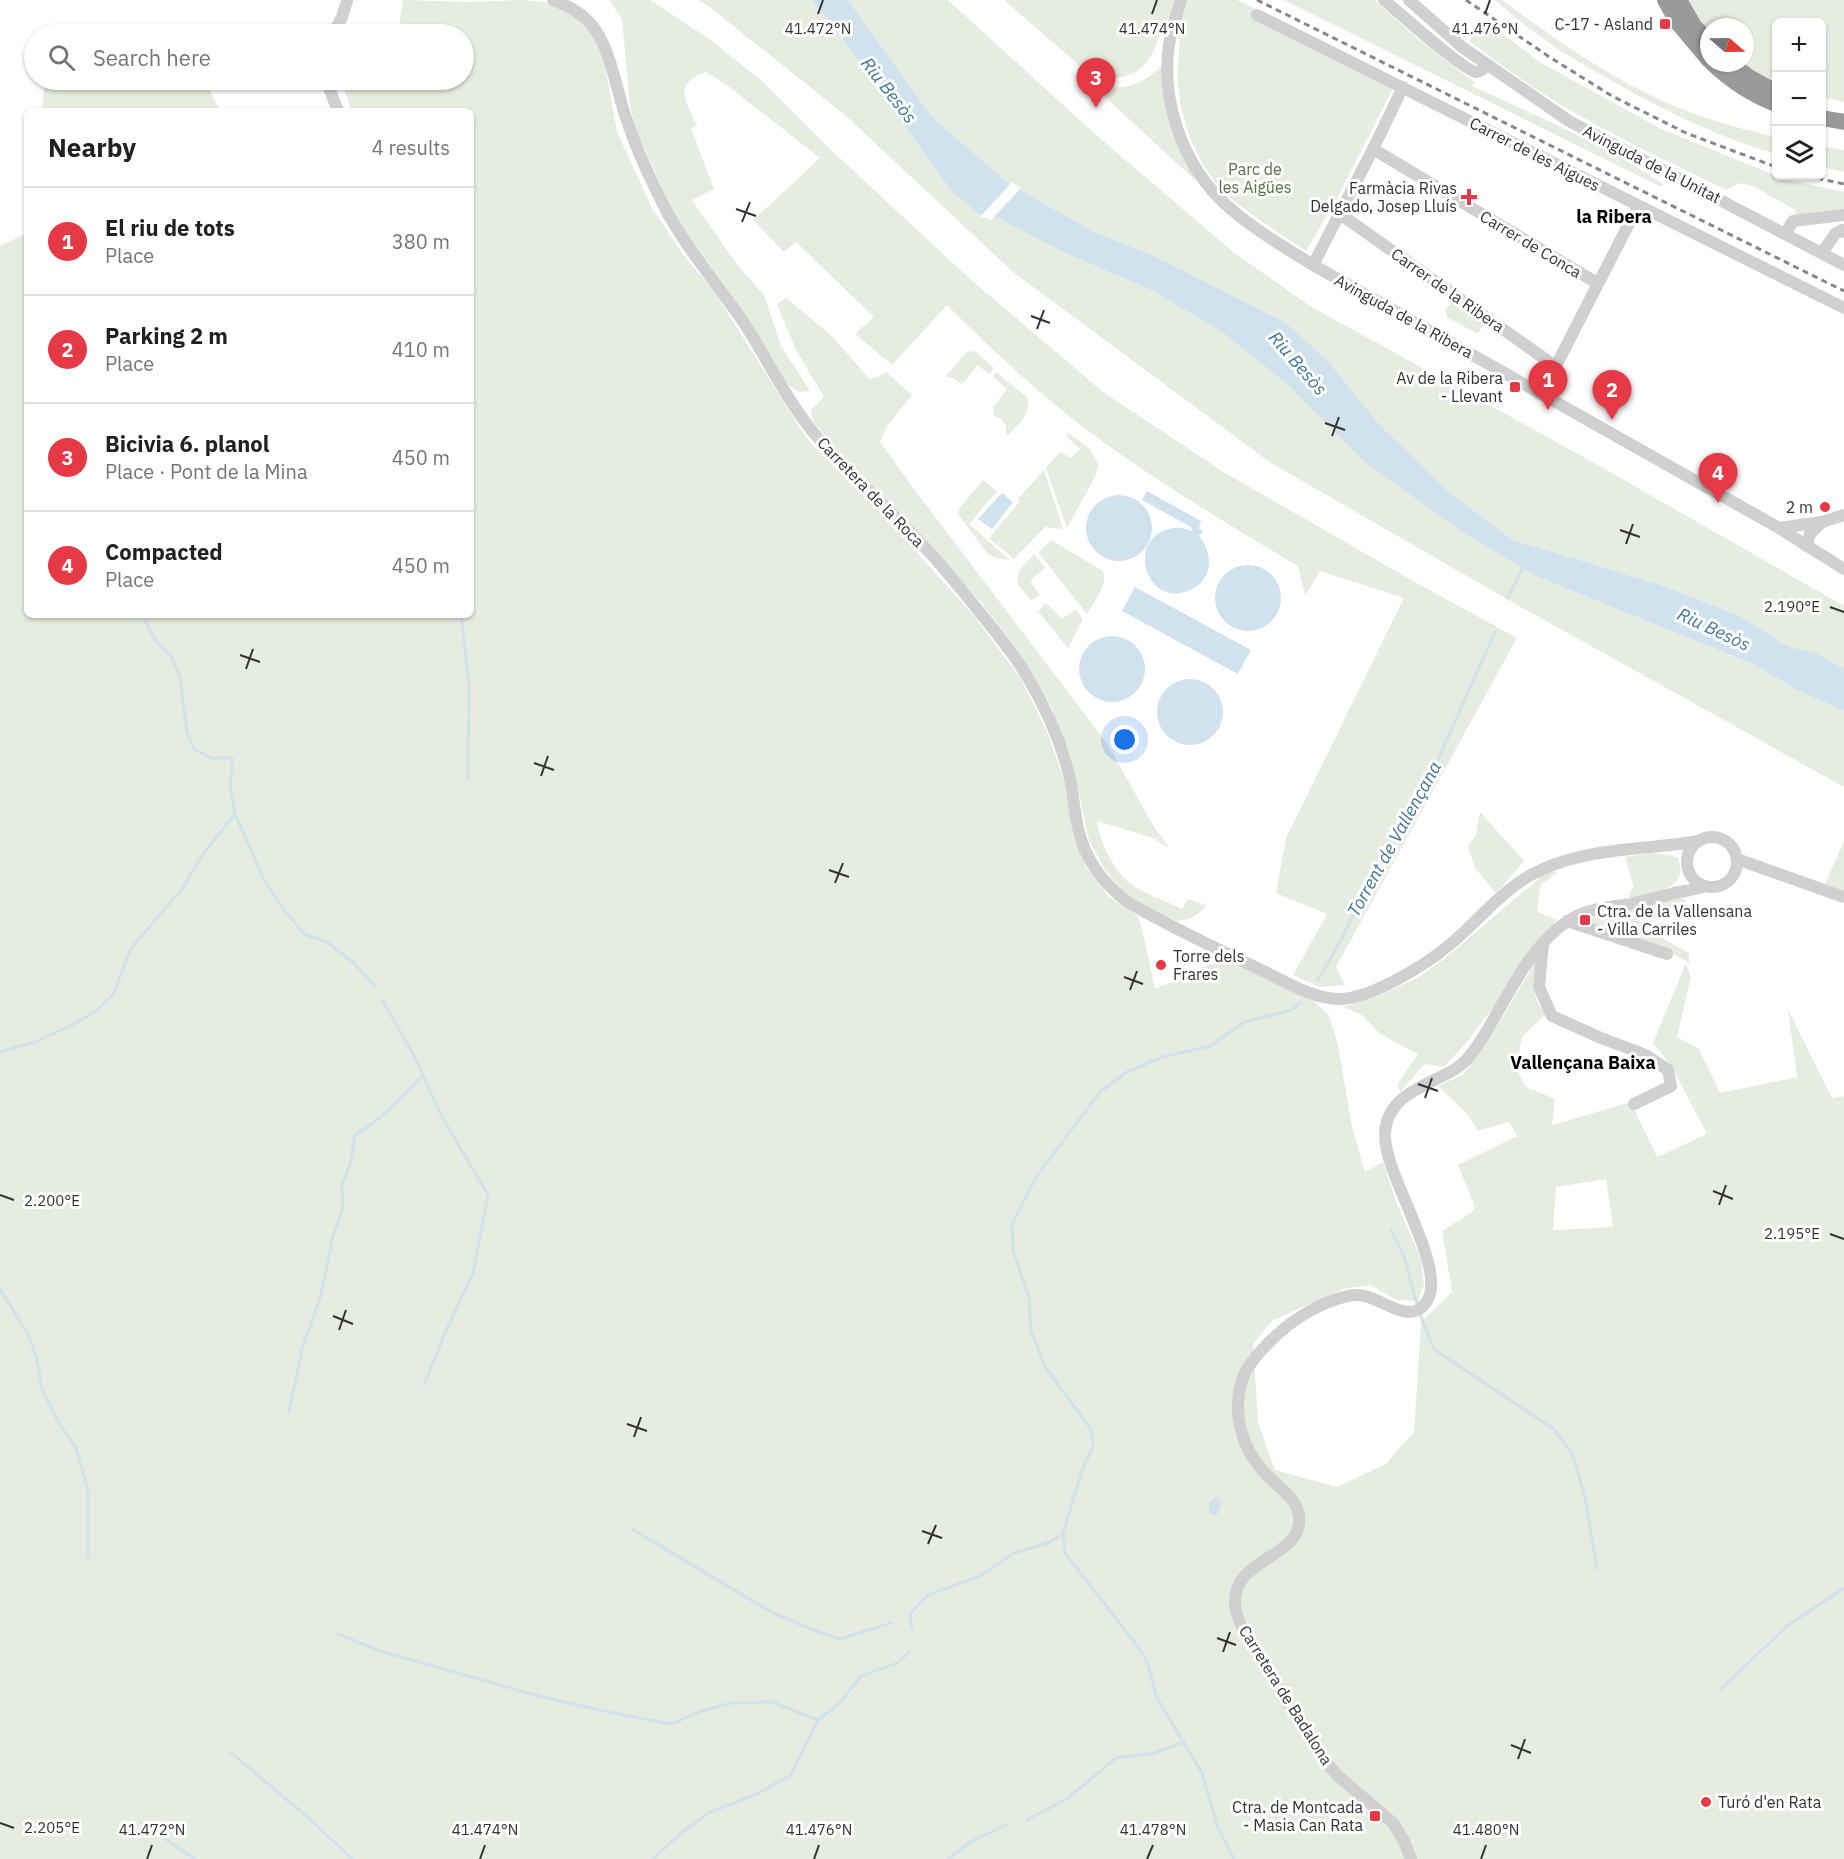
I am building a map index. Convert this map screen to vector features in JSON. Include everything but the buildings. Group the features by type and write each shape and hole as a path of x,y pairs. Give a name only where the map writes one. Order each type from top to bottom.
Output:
{"highway":[{"path":"1665,0 1678,23 1700,49"},
{"path":"1679,0 1700,32"},
{"path":"1723,72 1753,94 1772,102"},
{"path":"1742,72 1772,90"},
{"path":"1826,108 1844,110"},
{"path":"1826,119 1844,122"}],"street":[{"name":"Carretera de la Roca","path":"553,0 563,3 580,14 596,31 635,144 674,224 722,289 816,437 932,555 968,597 1025,673 1040,700 1062,750 1070,778 1082,842 1091,863 1116,894 1218,949 1307,992 1329,998 1348,998 1378,988 1427,962 1522,880 1536,872 1581,857 1657,845 1671,846"},
{"name":"Avinguda de la Ribera","path":"1181,0 1169,45 1168,85 1173,116 1197,170 1219,197 1237,213 1313,265 1779,528 1844,569"},
{"path":"1384,0 1471,70 1479,72 1487,64"},
{"name":"Avinguda de la Unitat","path":"1409,0 1453,40 1569,121 1844,265"},
{"path":"338,24 347,1"},
{"name":"Carrer de les Aigues","path":"1257,15 1844,308"},
{"path":"1313,265 1403,87"},
{"path":"330,90 337,108"},
{"name":"Carrer de Conca","path":"1373,149 1597,283"},
{"path":"1542,393 1638,206"},
{"name":"Carrer de la Ribera","path":"1340,214 1555,366"},
{"path":"1785,234 1793,221 1844,214"},
{"path":"1822,253 1834,234 1842,230 1844,232"},
{"path":"1779,528 1822,522 1844,515"},
{"path":"1806,546 1810,534 1822,522"},
{"path":"1671,846 1709,837 1726,841 1734,849 1737,867 1734,875 1722,886 1713,888 1705,886 1691,876 1688,857 1699,841"},
{"path":"1671,846 1688,857"},
{"path":"1737,859 1844,897"},
{"path":"1734,875 1772,872"},
{"name":"Carretera de Badalona","path":"1674,893 1691,876"},
{"name":"Carretera de Badalona","path":"1410,1859 1404,1841 1393,1823 1338,1776 1324,1760 1237,1617 1234,1602 1236,1590 1242,1578 1252,1568 1283,1549 1291,1541 1298,1527 1299,1518 1296,1506 1290,1497 1263,1471 1243,1440 1238,1413 1242,1379 1251,1364 1278,1334 1303,1315 1344,1297 1368,1296 1399,1311 1416,1311 1424,1306 1429,1299 1431,1289 1430,1271 1386,1146 1385,1136 1389,1114 1403,1097 1452,1072 1469,1057 1543,942 1567,921 1592,911 1643,902 1705,886"},
{"path":"1567,921 1667,954"},
{"path":"1543,942 1539,987 1552,1016 1646,1055 1668,1070 1671,1086 1634,1104"}],"green space":[{"path":"403,0 467,2 525,0 572,5 598,26 617,132 652,208 684,256 714,291 813,446 879,511 975,617 1021,679 1048,734 1064,780 1073,834 1086,867 1109,897 1138,916 1155,989 1218,961 1232,962 1315,1002 1329,1015 1338,1045 1352,1127 1365,1172 1383,1162 1397,1204 1421,1259 1424,1284 1418,1301 1397,1300 1370,1285 1346,1288 1273,1320 1253,1344 1258,1422 1275,1470 1337,1487 1386,1464 1414,1433 1421,1322 1452,1292 1442,1231 1472,1212 1475,1207 1458,1165 1517,1136 1509,1122 1478,1131 1468,1115 1438,1086 1464,1074 1499,1023 1537,959 1534,988 1537,1001 1546,1014 1522,1037 1516,1068 1526,1087 1555,1099 1552,1125 1631,1102 1657,1157 1707,1134 1672,1067 1653,1043 1686,963 1691,977 1677,1037 1699,1049 1720,1093 1797,1077 1788,1009 1832,1098 1844,1096 1844,1859 0,1859 0,246 24,234 24,618 474,618 474,108 351,108 344,90 474,90 474,24 399,24","holes":["1606,1179 1613,1227 1553,1230 1556,1187"]},
{"path":"609,0 650,0 708,38 762,81 830,149 970,279 1103,392 1225,473 1517,638 1336,967 1345,985 1320,987 1293,975 1327,914 1276,893 1286,838 1404,598 1320,571 1305,596 1298,566 1164,484 1087,430 1015,370 947,305 892,365 855,334 874,317 796,242 784,252 753,220 820,158 728,86 706,72 695,76 689,82 685,87 685,94 697,126 691,128 714,189 692,200 738,266 764,295 781,346 810,391 798,392 787,384 730,292 677,221 636,130 630,106 622,19"},
{"path":"698,0 812,0 837,31 952,192 979,214 998,218 1065,253 1151,290 1222,332 1466,534 1536,576 1753,664 1797,690 1844,711 1844,787 1519,606 1271,463 1013,272 845,115"},
{"path":"848,0 948,0 1095,134 1233,252 1310,306 1589,460 1844,606 1844,669 1818,654 1787,646 1738,615 1661,585 1513,540 1449,492 1379,424 1327,360 1285,322 1154,256 1092,231 1007,182 932,117"},
{"name":"Parc de les Aigües","path":"1004,0 1237,0 1302,32 1393,88 1334,204 1306,251 1234,201 1223,191 1204,166 1190,138 1179,94 1180,39 1161,33 1151,56 1138,70 1117,78 1094,78"},
{"path":"1284,0 1374,0 1417,38 1475,83 1472,86 1594,143 1663,184 1661,187"},
{"path":"1495,0 1502,0 1597,66 1648,94 1710,119 1772,136 1772,153 1672,113 1582,64 1524,24"},
{"path":"1685,0 1844,0 1844,102 1826,98 1826,18 1772,18 1772,80 1754,71 1754,18 1700,18 1700,21"},
{"path":"1487,22 1538,61 1659,128 1772,174 1772,180 1789,180 1844,192 1844,210 1797,218 1795,210 1755,187 1739,183 1726,190 1575,113 1508,70 1469,41"},
{"path":"1163,64 1166,111 1175,139 1194,179 1091,84 1112,87 1130,86 1155,72"},
{"path":"44,90 210,90 218,108 42,108"},
{"path":"1826,147 1844,150 1844,172 1826,168"},
{"path":"786,298 832,336 870,380 886,372 912,395 887,426 880,442 1108,745 1154,827 1170,849 1156,839 1097,821 1101,838 1114,865 1132,885 1182,909 1188,899 1206,905 1190,919 1177,921 1145,906 1123,892 1104,868 1089,840 1072,761 1050,704 1017,649 980,601 813,421 811,410 824,397 796,350 777,304"},
{"path":"1454,298 1485,321 1478,334 1448,318 1445,311"},
{"path":"976,352 994,368 989,374 978,365 962,384 953,378 945,377 966,353"},
{"path":"996,372 1028,398 1026,414 1009,435 1006,433 1004,422 994,416 993,407 1007,390 993,376"},
{"path":"1067,432 1090,449 1098,464 1096,475 1067,528 1046,468 1060,452 1071,458 1080,449 1067,437"},
{"path":"1044,470 1063,529 1045,527 1014,559 989,538 1020,501 1018,499"},
{"path":"983,480 997,491 969,524 1010,560 988,554 958,514 959,509"},
{"path":"1051,540 1103,571 1102,588 1087,614 1038,552"},
{"path":"1034,554 1045,568 1030,581 1040,595 1031,601 1017,583 1019,571"},
{"path":"1046,603 1062,619 1076,609 1083,619 1068,648 1038,611"},
{"path":"1480,812 1524,861 1496,893 1475,868 1468,846 1476,835"},
{"path":"1844,841 1844,891 1825,884"},
{"path":"1651,853 1678,858 1679,877 1667,888 1630,898 1629,893 1634,887 1625,857"},
{"path":"1548,871 1558,873 1540,885 1537,912 1557,920 1530,950 1501,997 1466,1043 1444,1067 1425,1064 1400,1092 1398,1084 1418,1054 1380,1034 1362,1015 1343,1007 1382,994 1417,978 1444,959"},
{"path":"1680,898 1688,901 1639,917 1642,927 1689,953 1689,963 1663,948 1585,920 1612,912"}],"water":[{"name":"Riu Besòs","path":"812,0 848,0 932,117 1007,182 1092,231 1154,256 1285,322 1327,360 1379,424 1449,492 1513,540 1661,585 1738,615 1787,646 1818,654 1844,669 1844,711 1797,690 1753,664 1536,576 1466,534 1366,463 1287,384 1222,332 1151,290 1065,253 998,218 979,214 952,192 837,31"},
{"path":"1147,491 1201,521 1199,528 1203,531 1198,535 1207,550 1209,566 1203,581 1197,587 1173,593 1161,590 1152,581 1145,558 1148,546 1156,535 1174,528 1192,530 1191,527 1142,500"},
{"path":"1002,493 1013,502 992,529 978,519"},
{"path":"1119,495 1132,498 1142,505 1149,515 1152,528 1149,541 1142,551 1132,558 1119,561 1106,558 1096,551 1089,541 1086,528 1089,515 1096,505 1106,498"},
{"path":"1248,565 1261,568 1271,575 1278,585 1281,598 1278,611 1271,621 1261,628 1248,631 1235,628 1225,621 1218,611 1215,598 1218,585 1225,575 1235,568"},
{"path":"1135,587 1251,650 1238,674 1122,611"},
{"path":"1112,636 1125,639 1135,646 1142,656 1145,669 1142,682 1135,692 1125,699 1112,702 1099,699 1089,692 1082,682 1079,669 1082,656 1089,646 1099,639"},
{"path":"1190,679 1203,682 1213,689 1220,699 1223,712 1220,725 1213,735 1203,742 1190,745 1177,742 1167,735 1160,725 1157,712 1160,699 1167,689 1177,682"},
{"path":"1215,1497 1220,1498 1221,1504 1217,1515 1211,1515 1209,1505"}],"pier":[{"path":"1012,182 1021,188 991,220 980,217"}],"waterway":[{"name":"Torrent de Vallençana","path":"1508,597 1524,566"},
{"path":"0,1052 37,1041 72,1025 96,1011 113,995 131,948 182,889 203,854 235,814 230,786 232,758 211,758 194,749 187,732 180,677 171,656 155,640 144,618"},
{"path":"461,618 469,686 468,778"},
{"name":"Torrent de Vallençana","path":"1318,980 1342,938 1367,885 1423,793 1495,632"},
{"path":"235,814 264,880 284,910 304,934 327,942 354,963 375,986"},
{"path":"383,1001 415,1058 441,1115 488,1195 473,1273 424,1385"},
{"name":"Torrent de Vallençana","path":"1234,1859 1218,1828 1202,1773 1157,1698 1142,1652 1065,1553 1063,1534 1082,1470 1093,1446 1091,1429 1045,1367 1031,1330 1029,1297 1013,1251 1012,1224 1036,1177 1100,1092 1127,1072 1162,1057 1211,1046 1244,1022 1291,1010 1300,1003"},
{"path":"289,1412 302,1349 321,1295 333,1236 343,1208 342,1185 351,1161 355,1135 391,1108 423,1075"},
{"path":"1391,1230 1404,1256 1418,1308"},
{"path":"0,1289 30,1338 42,1389 60,1425 76,1448 88,1490 88,1558"},
{"path":"1420,1314 1434,1349 1554,1429 1573,1455 1585,1498 1597,1569"},
{"path":"632,1529 773,1613 816,1631 840,1639 891,1623"},
{"path":"912,1628 910,1614 928,1595 980,1576 1014,1553 1048,1543 1063,1534"},
{"path":"1720,1690 1786,1627 1844,1588"},
{"path":"338,1634 380,1651 543,1697 672,1724 699,1712 731,1703 772,1702 818,1720"},
{"path":"653,1859 681,1833 710,1812 757,1794 791,1775 818,1720 839,1704 861,1676 898,1663 909,1652"},
{"path":"1027,1820 1068,1798 1116,1758 1154,1753 1184,1742"},
{"path":"230,1752 311,1820 352,1859"},
{"path":"142,1823 195,1859"},
{"path":"948,1859 972,1841 1006,1825"}],"railway":[{"path":"1257,0 1844,291"},
{"path":"1466,0 1612,96 1686,133 1772,165"},
{"path":"1826,180 1844,184"}],"place":[{"name":"C-17 - Asland","path":"1665,24"},
{"name":"Bicivia 6. planol","path":"1096,108"},
{"name":"Farmàcia Rivas Delgado, Josep Lluís","path":"1469,197"},
{"name":"Av de la Ribera - Llevant","path":"1515,387"},
{"name":"El riu de tots","path":"1548,410"},
{"name":"Parking 2 m","path":"1612,420"},
{"name":"Compacted","path":"1718,503"},
{"name":"2 m","path":"1825,507"},
{"name":"Ctra. de la Vallensana - Villa Carriles","path":"1585,920"},
{"name":"Torre dels Frares","path":"1161,965"},
{"name":"Turó d'en Rata","path":"1706,1802"},
{"name":"Ctra. de Montcada - Masia Can Rata","path":"1375,1816"}],"district":[{"name":"la Ribera","path":"1614,216"},
{"name":"Vallençana Baixa","path":"1583,1062"}]}
